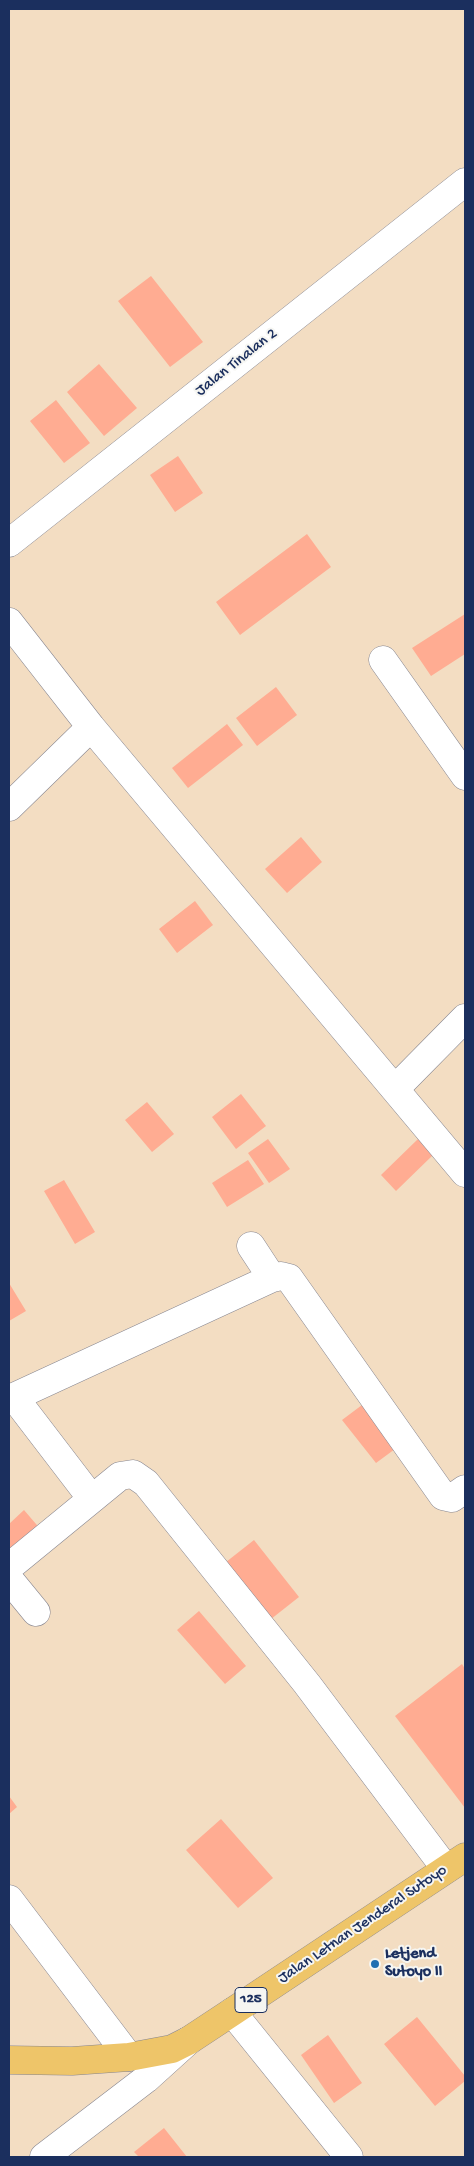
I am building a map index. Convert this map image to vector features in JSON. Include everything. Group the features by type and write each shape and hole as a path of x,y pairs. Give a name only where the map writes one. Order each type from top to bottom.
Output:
{"main road":[{"name":"Jalan Letnan Jenderal Sutoyo","path":"9,2060 72,2061 130,2058 172,2049 188,2041 456,1863"}],"street":[{"name":"Jalan Tinalan 2","path":"9,543 465,182"},
{"path":"9,622 91,727 465,1173"},
{"path":"383,660 465,776"},
{"path":"9,807 91,727"},
{"path":"394,1090 465,1018"},
{"path":"251,1246 272,1278"},
{"path":"92,1499 11,1398 280,1276 289,1278 443,1496 452,1498 465,1489"},
{"path":"9,1568 120,1476 133,1474 146,1483 307,1684 456,1863"},
{"path":"9,1578 36,1612"},
{"path":"9,1899 130,2058"},
{"path":"232,2012 349,2157"},
{"path":"44,2157 146,2080 188,2041"}],"building":[{"path":"151,276 203,342 170,367 118,301"},
{"path":"99,364 137,408 104,436 67,392"},
{"path":"56,400 90,443 64,463 30,421"},
{"path":"178,456 203,493 175,512 150,475"},
{"path":"307,534 331,567 240,635 216,602"},
{"path":"465,614 465,654 431,676 412,648"},
{"path":"276,687 297,715 257,746 236,718"},
{"path":"227,724 243,745 188,788 172,768"},
{"path":"301,837 322,862 287,893 265,869"},
{"path":"195,901 213,925 177,953 159,929"},
{"path":"241,1094 266,1126 236,1149 212,1117"},
{"path":"147,1102 174,1134 152,1152 125,1120"},
{"path":"268,1139 290,1169 269,1183 248,1153"},
{"path":"418,1139 433,1155 396,1191 381,1175"},
{"path":"248,1160 264,1184 227,1207 212,1183"},
{"path":"64,1180 95,1232 75,1244 44,1191"},
{"path":"9,1283 26,1311 9,1321"},
{"path":"362,1405 395,1449 376,1463 342,1420"},
{"path":"24,1510 42,1531 9,1560 9,1524"},
{"path":"254,1540 299,1597 266,1623 221,1566"},
{"path":"199,1611 246,1666 225,1684 177,1630"},
{"path":"462,1664 465,1669 465,1808 395,1716"},
{"path":"9,1796 17,1807 9,1814"},
{"path":"221,1819 273,1878 238,1908 186,1850"},
{"path":"417,2017 465,2076 465,2081 435,2106 384,2044"},
{"path":"328,2035 362,2083 334,2103 301,2055"},
{"path":"164,2128 187,2157 139,2157 134,2152"}],"place":[{"name":"Letjend Sutoyo II","path":"375,1964"}]}
